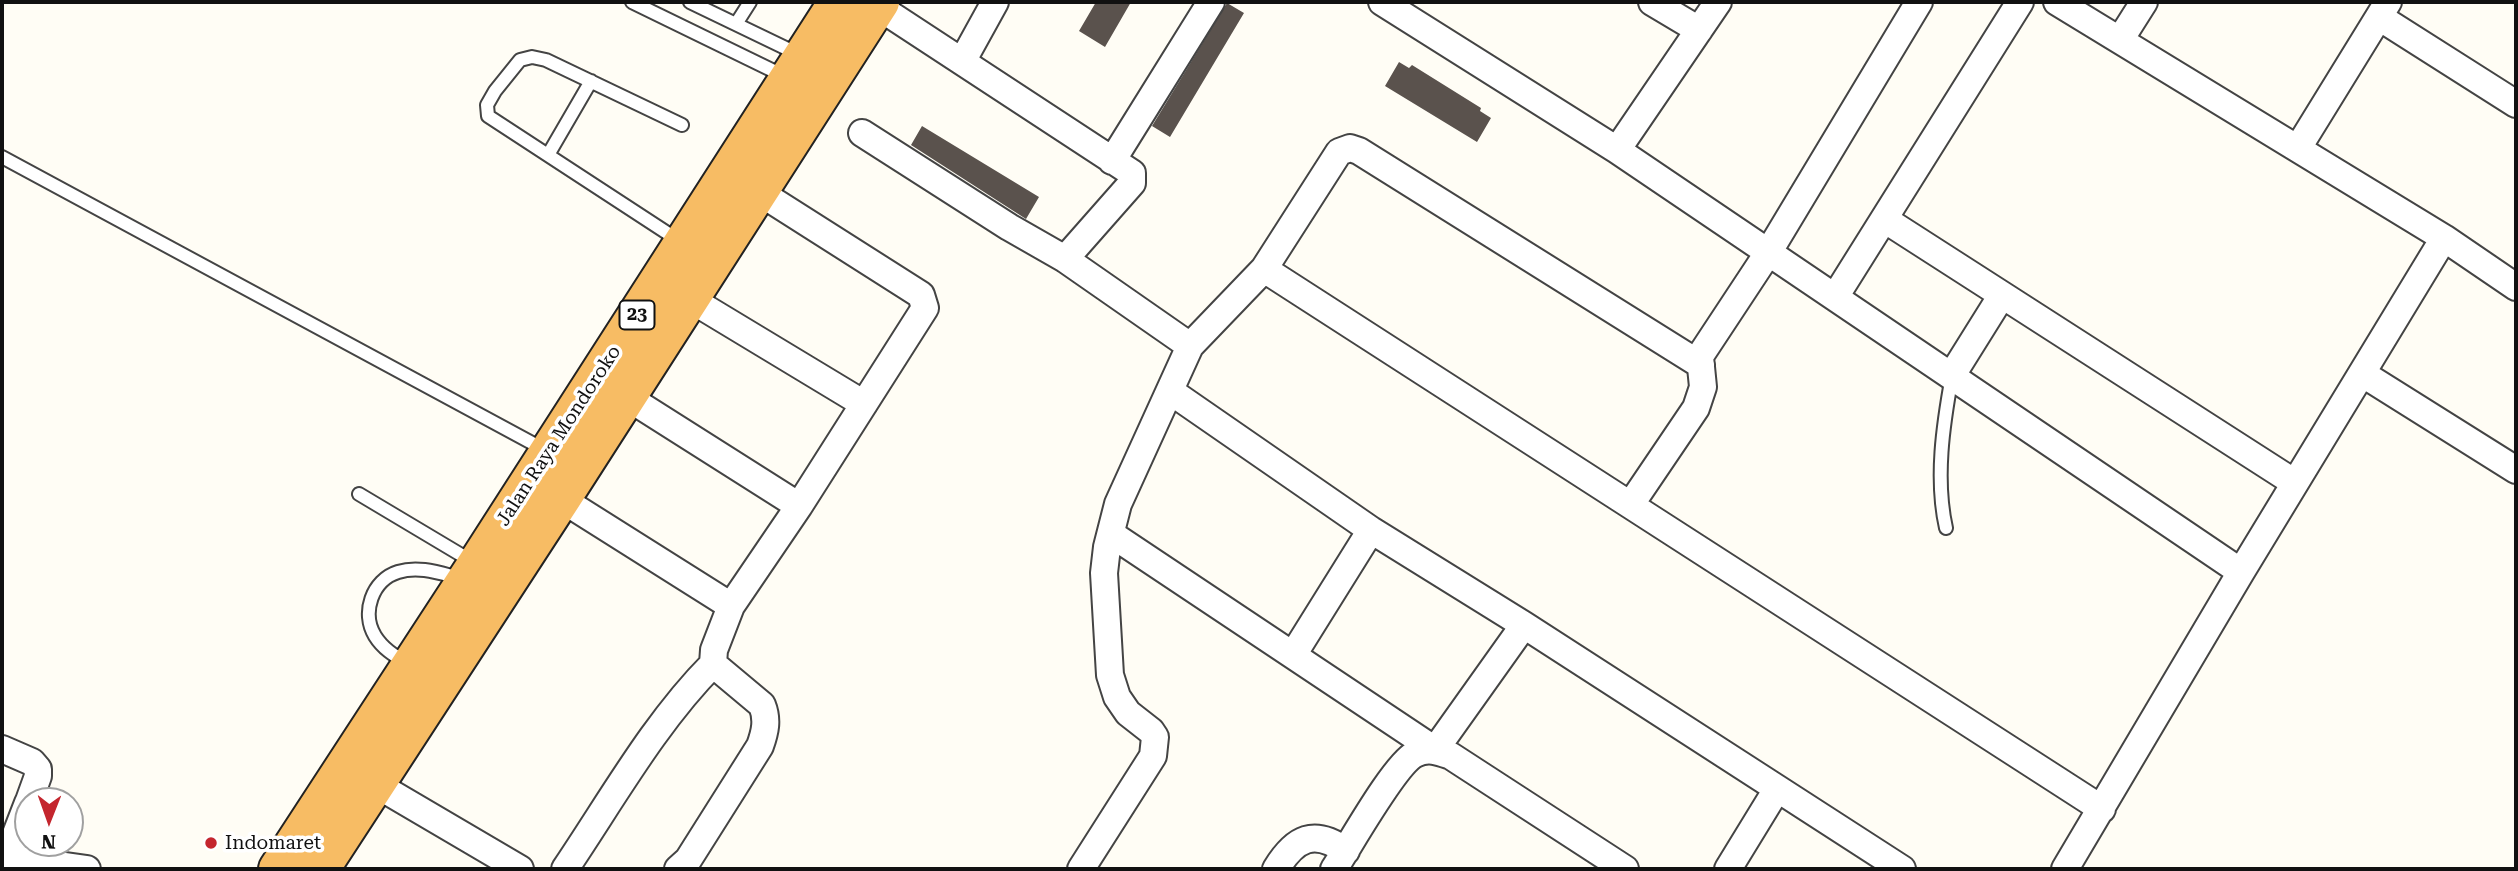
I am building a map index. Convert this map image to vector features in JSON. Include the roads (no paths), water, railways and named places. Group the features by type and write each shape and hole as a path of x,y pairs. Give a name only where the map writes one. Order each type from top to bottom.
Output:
{"highway":[{"name":"Jalan Raya Mondoroko","path":"278,869 353,798 547,477 698,253 758,171 804,81 838,2"},
{"name":"Jalan Raya Mondoroko","path":"804,81 876,3"},
{"name":"Jalan Raya Mondoroko","path":"547,477 627,397 690,299 698,253"},
{"name":"Jalan Raya Mondoroko","path":"320,869 411,666 487,574"}],"street":[{"path":"963,60 995,2"},
{"path":"1112,161 1211,2"},
{"path":"1382,2 1617,150 2241,572"},
{"path":"1652,2 1699,30"},
{"path":"1617,150 1718,2"},
{"path":"1632,504 1696,408 1703,387 1700,365 1702,353 1768,253 1919,2"},
{"path":"1835,297 2020,2"},
{"path":"2057,2 2444,238 2516,287"},
{"path":"2120,40 2144,2"},
{"path":"876,3 1132,173 1132,183 1074,265"},
{"path":"2298,148 2384,9 2516,104"},
{"path":"862,133 1074,265 1190,346"},
{"path":"1081,869 1153,756 1156,744 1151,730 1128,713 1117,697 1110,675 1104,573 1118,504 1190,346 1264,269 1339,152 1350,148 1700,365"},
{"path":"565,869 657,731 691,686 713,664 714,650 730,606 799,506 925,308 921,295 758,171"},
{"path":"1884,219 2295,483"},
{"path":"2065,869 2444,238"},
{"path":"1264,269 2102,809"},
{"path":"1952,375 2002,295"},
{"path":"690,299 864,404"},
{"path":"2362,374 2516,470"},
{"path":"1170,391 1371,530 1524,625 1902,869"},
{"path":"627,397 799,506"},
{"path":"547,477 730,606"},
{"path":"1293,655 1371,530"},
{"path":"1111,534 1435,750 1451,757 1625,869"},
{"path":"1276,869 1287,851 1308,840 1329,839 1340,860 1396,772 1415,754 1435,750 1524,625"},
{"path":"678,869 688,860 760,746 766,728 762,705 713,664"},
{"path":"2,749 32,762 38,769 34,787"},
{"path":"1728,869 1777,789"},
{"path":"353,798 520,869"},
{"path":"14,834 4,857 87,869"}],"lane":[{"path":"632,2 804,81"},
{"path":"690,2 736,24 804,81"},
{"path":"736,24 750,2"},
{"path":"682,125 546,60 531,57 520,60 487,105 488,116 698,253"},
{"path":"548,155 591,81"},
{"path":"2,157 547,477"},
{"path":"1945,528 1940,504 1941,468 1952,375"},
{"path":"359,495 487,574"},
{"path":"411,666 389,653 375,636 369,621 371,597 380,583 397,572 423,569 487,574"}],"place":[{"name":"Indomaret","path":"211,843"}]}
